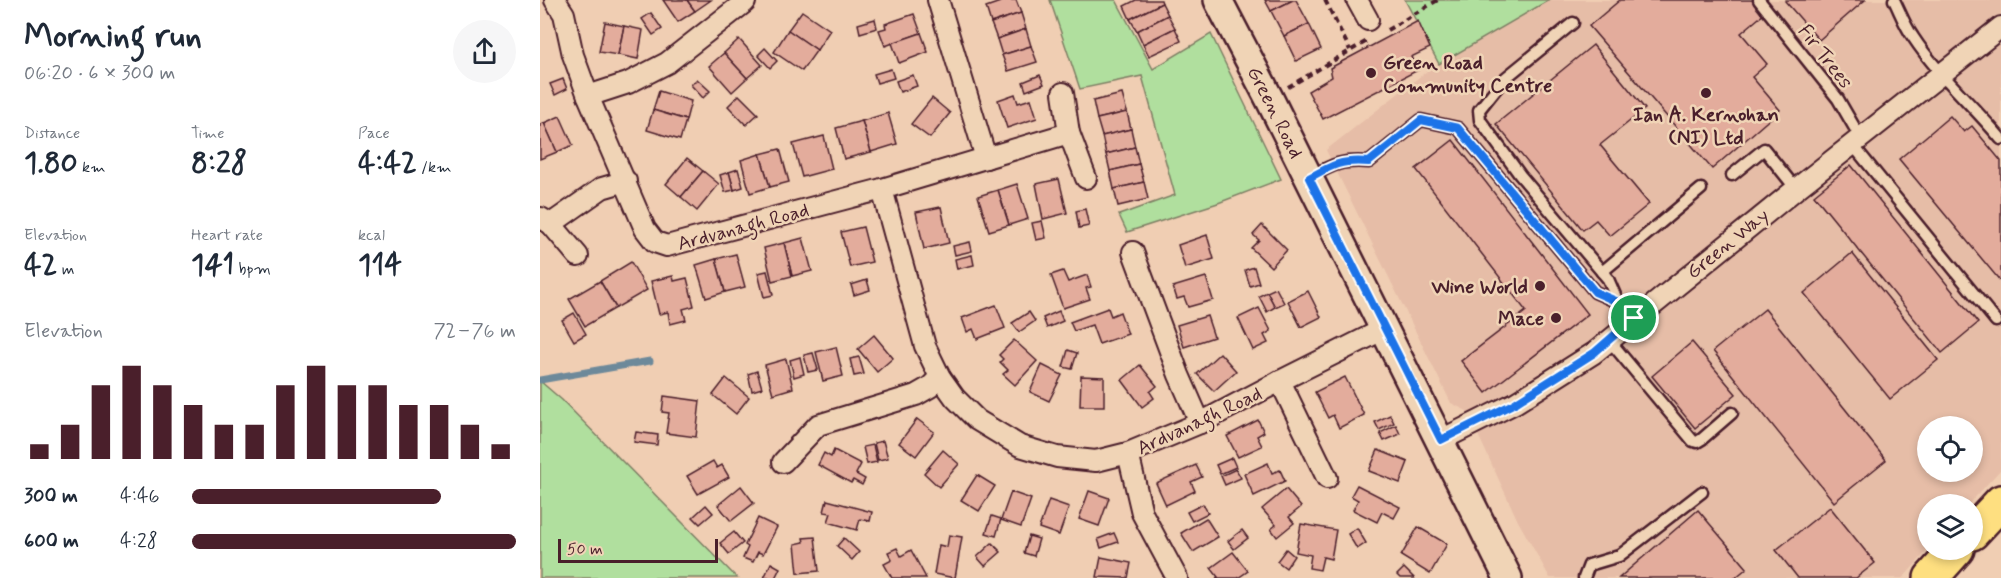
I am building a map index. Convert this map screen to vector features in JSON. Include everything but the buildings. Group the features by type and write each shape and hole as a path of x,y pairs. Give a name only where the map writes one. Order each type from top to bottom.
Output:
{"highway":[{"path":"1983,521 2001,502"},
{"path":"1931,578 1947,560"}],"street":[{"name":"Ardvanagh Road","path":"555,0 564,14 573,55 588,96 645,229 656,242 667,246 882,189 1069,134"},
{"path":"938,0 986,158"},
{"name":"Green Road","path":"1218,0 1441,440 1508,578"},
{"path":"1357,0 1373,27"},
{"path":"588,96 628,83 667,63 745,2"},
{"name":"Green Way","path":"1441,440 1515,403 1594,353 1634,318 2001,27"},
{"path":"1063,93 1069,134 1086,178"},
{"path":"578,256 546,221 602,188 626,181"},
{"name":"Ardvanagh Road","path":"882,189 925,346 940,377 955,398 977,420 1020,446 1057,457 1096,461 1128,453 1200,423 1384,329"},
{"path":"1133,252 1179,375 1200,423"},
{"path":"783,462 818,425 916,395 930,387 940,377"},
{"path":"1280,381 1327,478"},
{"path":"1128,453 1142,513 1177,578"}],"lane":[{"name":"Fir Trees","path":"1759,0 1838,99 1856,141 1996,321"},
{"path":"1894,0 1912,36 1941,73 2001,139"},
{"path":"1573,22 1503,80 1479,110 1480,120 1520,175 1608,279 1618,302"},
{"path":"1309,178 1335,164 1348,161 1369,162 1421,120 1458,128 1595,292 1618,302 1634,318"},
{"path":"1732,175 1764,148 1796,189"},
{"path":"1602,272 1701,189"},
{"path":"1609,340 1693,441 1697,442 1702,439 1732,413"},
{"path":"1584,578 1589,565 1619,556 1702,492"}],"path":[{"path":"1325,0 1350,50"},
{"path":"1269,98 1376,36 1373,27 1438,0"},
{"path":"1269,98 1368,40"}],"shaded area":[{"path":"1549,0 2001,0 2001,469 1978,494 1917,494 1917,560 1919,560 1903,578 1550,578 1518,521 1467,411 1451,403 1326,150 1427,71"}],"green space":[{"path":"1050,0 1116,0 1153,69 1211,34 1281,179 1218,203 1127,232 1119,215 1175,195 1142,76 1080,89"},
{"path":"1405,0 1549,0 1439,64"},
{"path":"540,381 562,400 737,578 540,578"}],"waterway":[{"path":"540,380 650,361"}],"place":[{"name":"Green Road Community Centre","path":"1371,73"},
{"name":"Ian A. Kernohan (NI) Ltd","path":"1706,93"},
{"name":"Wine World","path":"1540,286"},
{"name":"Mace","path":"1556,318"}],"route":[{"path":"1421,120 1458,128 1595,292 1618,302 1634,318 1594,353 1515,403 1441,440 1309,178 1335,164 1348,161 1369,162 1421,120"}]}
